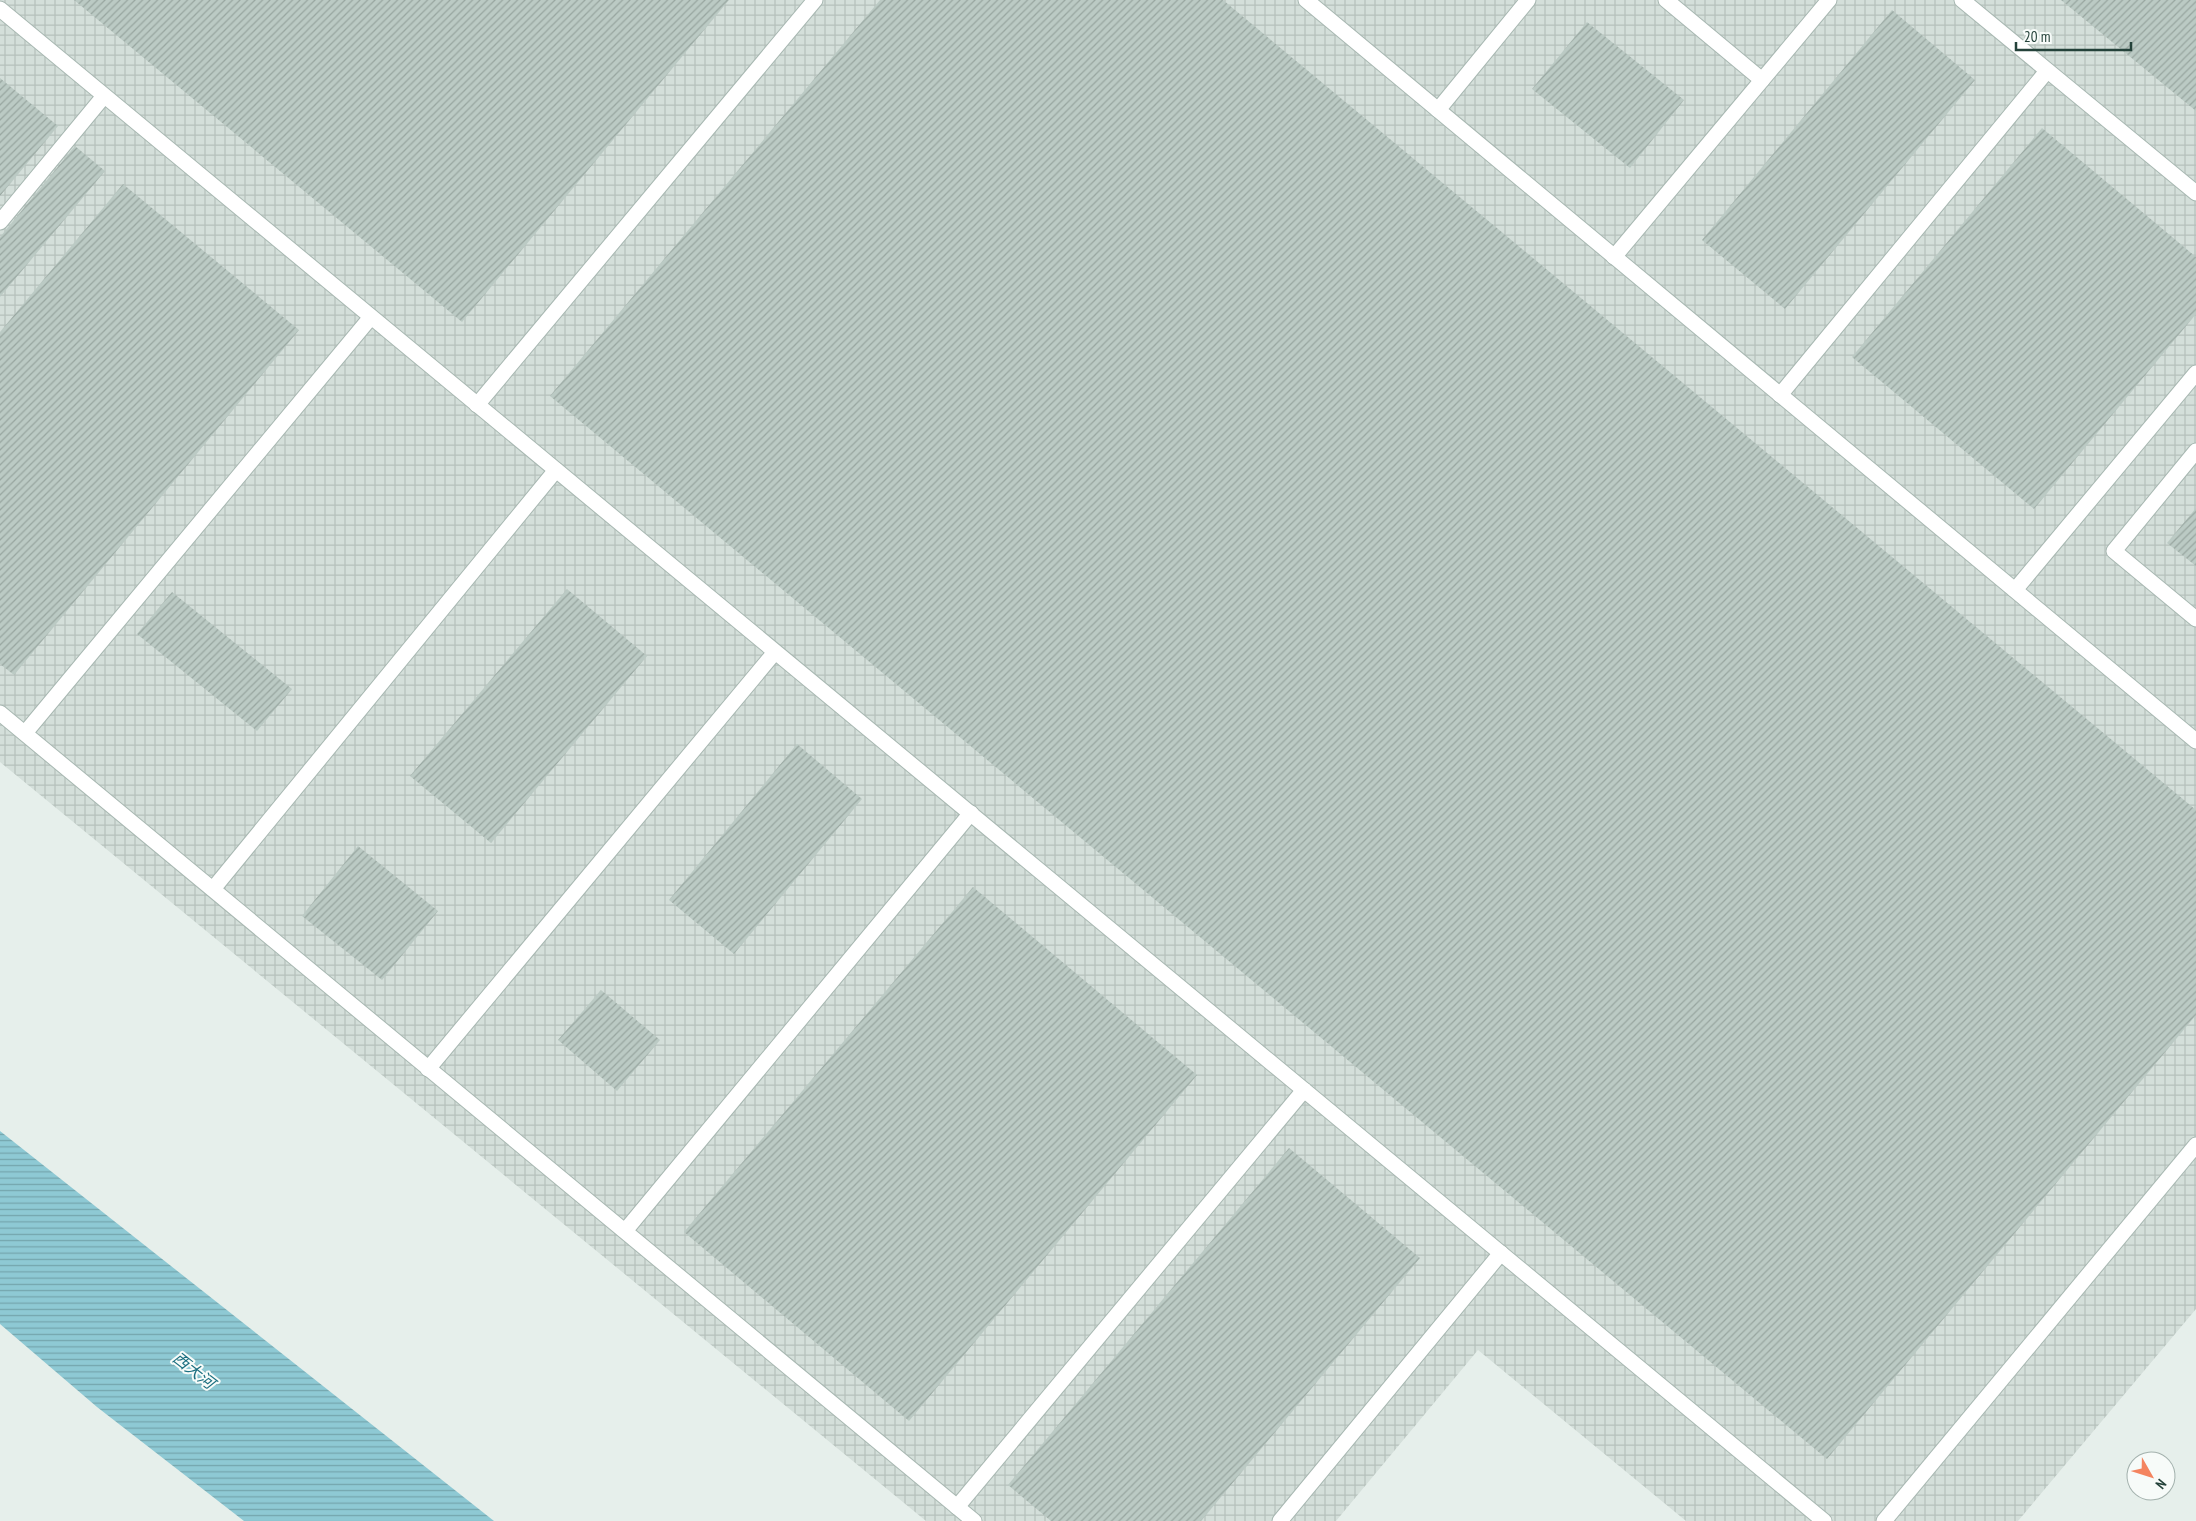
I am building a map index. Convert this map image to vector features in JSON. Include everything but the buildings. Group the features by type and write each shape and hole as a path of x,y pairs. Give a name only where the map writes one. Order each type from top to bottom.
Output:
{"lane":[{"path":"477,405 815,0"},
{"path":"1306,0 2196,741"},
{"path":"1438,110 1528,0"},
{"path":"1666,0 1762,80"},
{"path":"1614,257 1829,0"},
{"path":"1962,0 2196,193"},
{"path":"0,9 1824,1521"},
{"path":"1780,396 2047,71"},
{"path":"0,222 104,96"},
{"path":"25,734 371,317"},
{"path":"2015,590 2196,373"},
{"path":"2196,451 2114,551 2196,619"},
{"path":"213,889 556,470"},
{"path":"428,1068 775,652"},
{"path":"0,713 974,1521"},
{"path":"624,1231 971,813"},
{"path":"957,1507 1304,1090"},
{"path":"1884,1521 2196,1145"},
{"path":"1280,1521 1501,1253"}],"shaded area":[{"path":"0,0 2196,0 2196,1309 2018,1521 1686,1521 1478,1350 1336,1521 926,1521 0,762"}],"water":[{"name":"西大河","path":"0,1131 494,1521 244,1521 97,1407 0,1324"}]}
